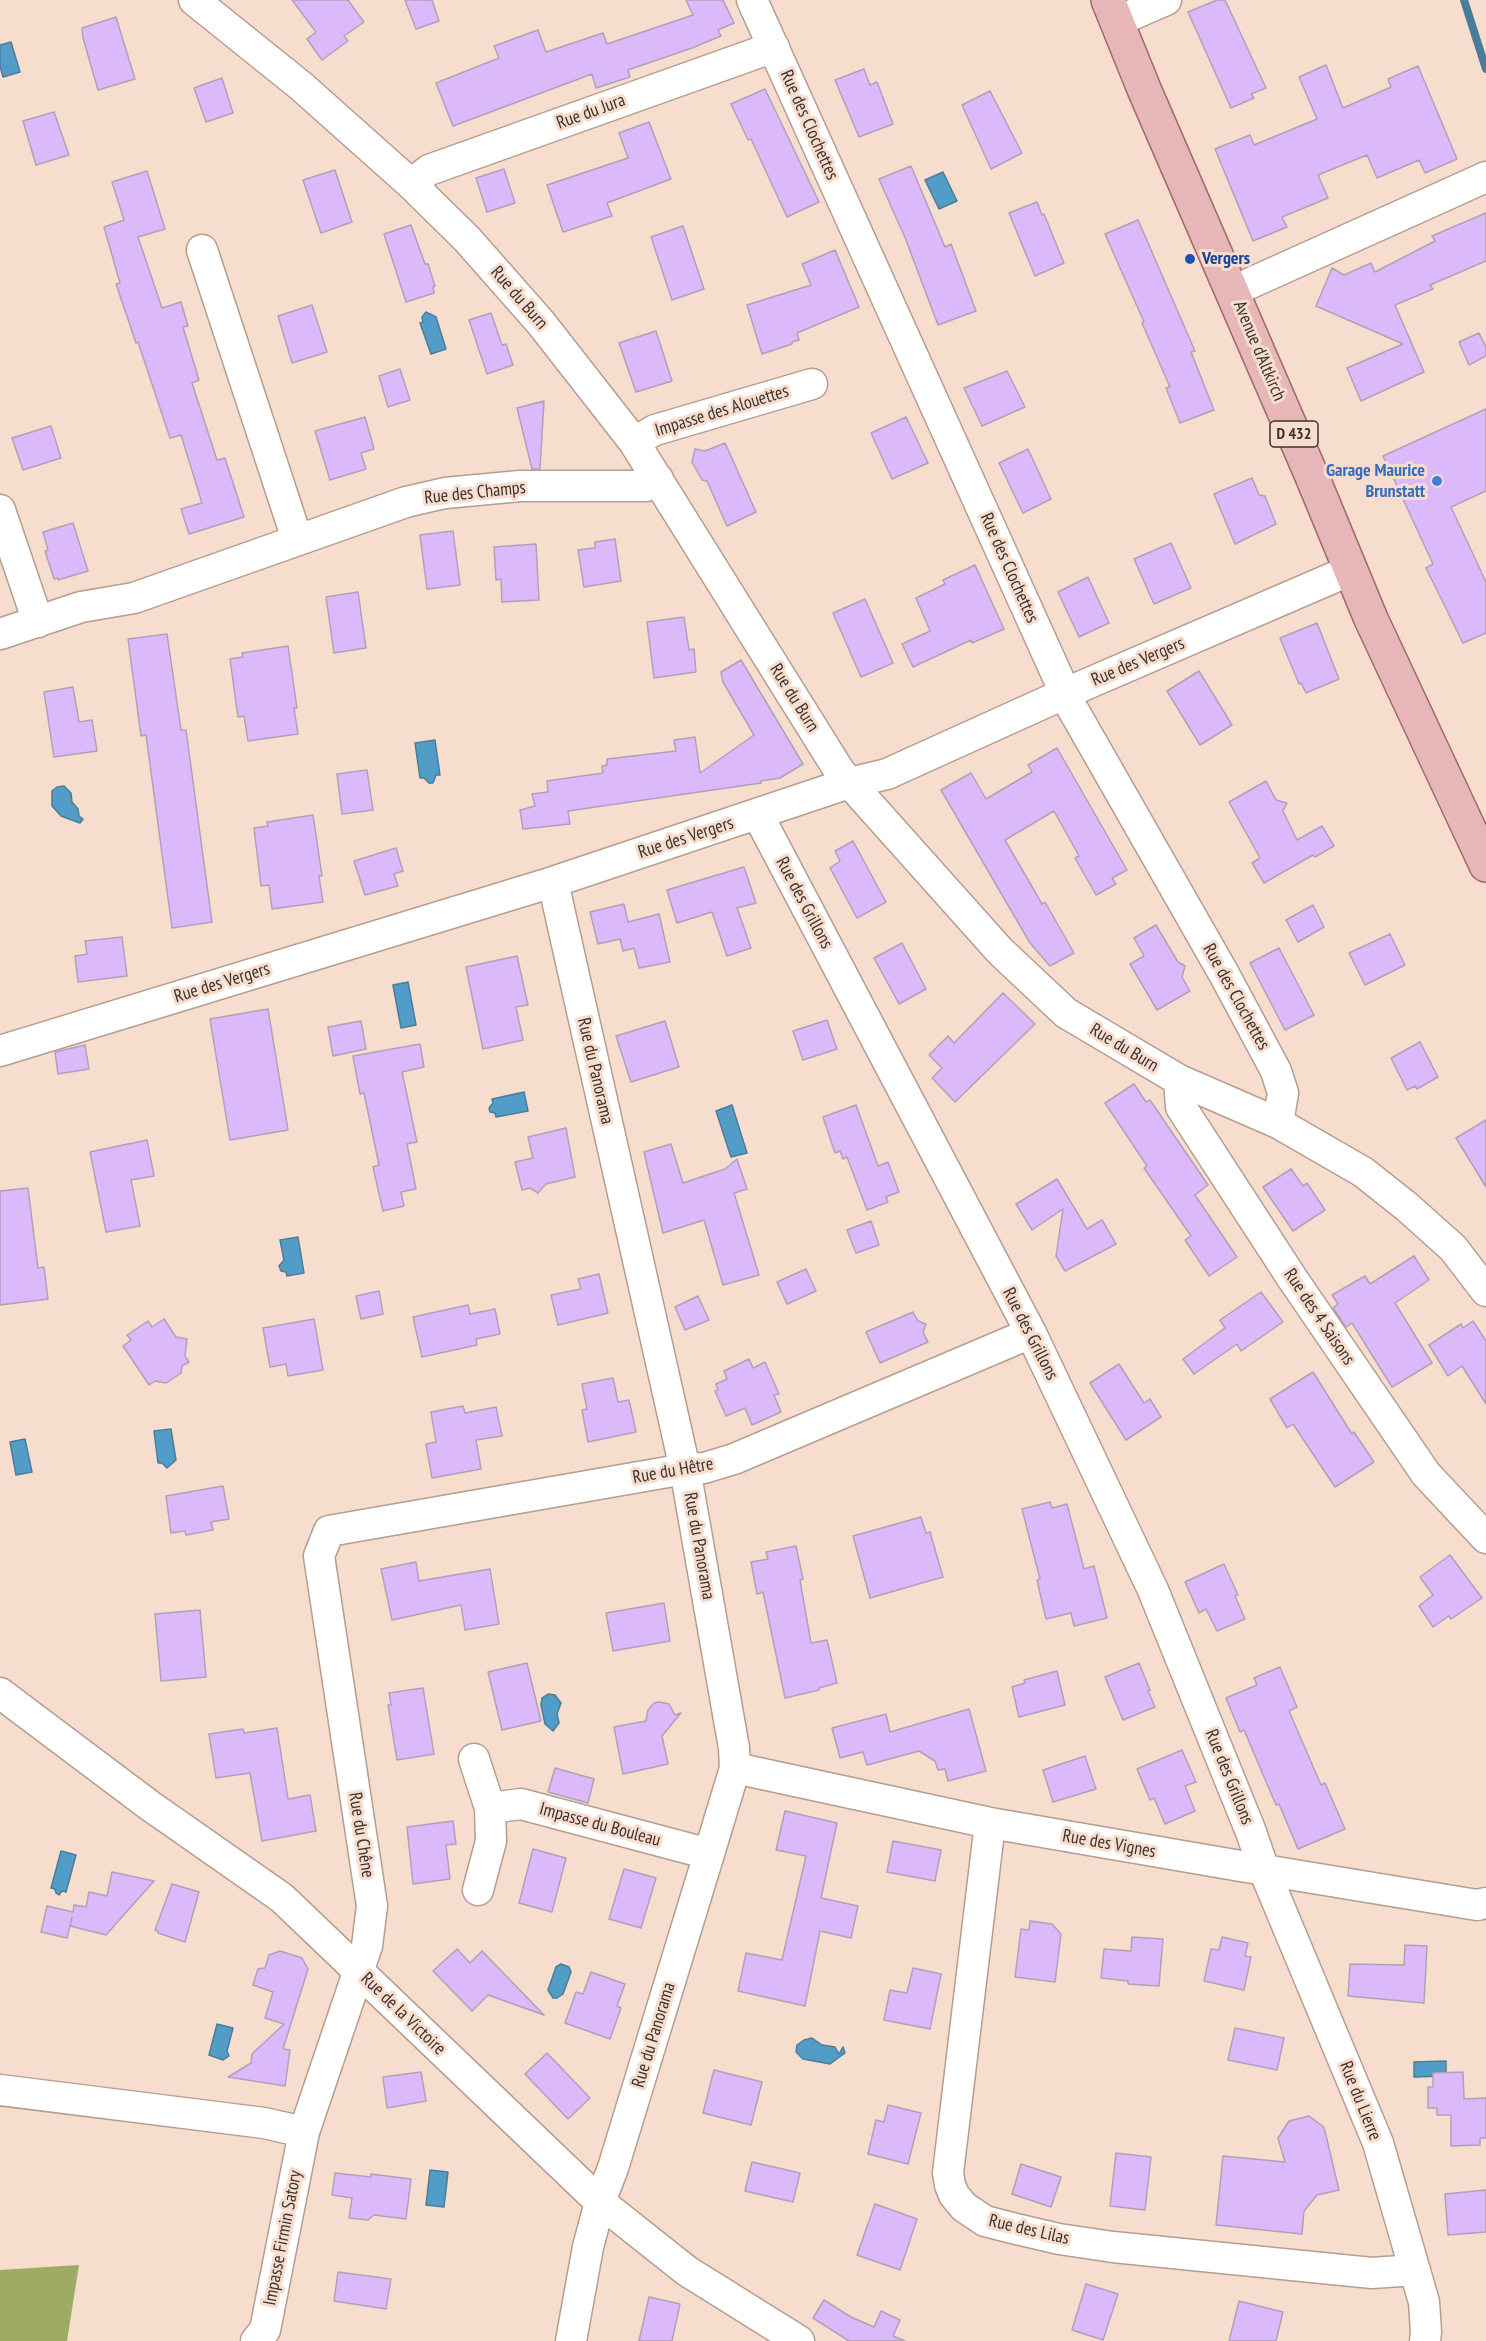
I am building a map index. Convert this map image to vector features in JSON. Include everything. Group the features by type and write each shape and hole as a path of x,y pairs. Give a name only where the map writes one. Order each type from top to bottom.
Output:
{"main road":[{"name":"Avenue d'Altkirch","path":"1113,11 1144,89 1233,291 1402,690 1486,865"}],"street":[{"name":"Rue du Burn","path":"194,0 300,86 411,184 467,239 541,323 634,442 840,772 1000,951 1066,1013 1179,1080 1278,1123 1363,1172 1453,1248 1486,1292"},
{"name":"Rue des Clochettes","path":"752,0 1071,706 1224,974 1276,1071 1283,1093 1278,1123"},
{"path":"1113,11 1166,0"},
{"name":"Rue du Jura","path":"411,184 429,170 774,47"},
{"path":"1233,291 1486,177"},
{"path":"202,250 297,539"},
{"name":"Impasse des Alouettes","path":"634,442 655,430 812,384"},
{"name":"Rue des Champs","path":"0,634 81,607 134,598 406,502 445,493 520,486 646,486 658,479"},
{"path":"0,510 38,622"},
{"name":"Rue des Vergers","path":"0,1051 553,882 849,783 886,774 1066,693 1351,570"},
{"name":"Rue des Grillons","path":"758,815 1031,1333 1153,1590 1251,1832 1264,1870"},
{"name":"Rue du Panorama","path":"553,882 685,1468 734,1748 735,1768 613,2168 600,2202 588,2247 571,2341"},
{"name":"Rue des 4 Saisons","path":"1179,1080 1181,1107 1292,1278 1426,1474 1486,1538"},
{"name":"Rue du Hêtre","path":"329,1531 685,1468 704,1468 734,1459 1031,1333"},
{"name":"Rue du Chêne","path":"304,2132 367,1946 372,1906 319,1556 329,1531"},
{"name":"Rue de la Victoire","path":"0,1693 149,1805 282,1898 600,2202 687,2271 799,2341"},
{"path":"474,1759 490,1808 491,1841 478,1890"},
{"name":"Rue des Vignes","path":"735,1768 990,1823 1477,1905 1486,1903"},
{"name":"Impasse du Bouleau","path":"490,1808 521,1804 709,1854"},
{"name":"Rue des Lilas","path":"990,1823 948,2173 954,2195 964,2207 986,2221 1059,2239 1372,2273 1414,2270"},
{"name":"Rue du Lierre","path":"1264,1870 1378,2143 1424,2302 1425,2341"},
{"path":"0,2090 264,2123 304,2132"},
{"name":"Impasse Firmin Satory","path":"256,2341 264,2331 304,2132"}],"green space":[{"path":"79,2265 67,2341 0,2341 0,2270"}],"water":[{"path":"11,42 20,72 3,77 0,66 0,45"},
{"path":"943,172 957,201 939,209 925,180"},
{"path":"426,312 436,317 446,349 431,354 420,323 423,322 422,317"},
{"path":"435,740 440,775 436,775 433,783 429,783 424,778 420,778 415,743"},
{"path":"64,786 71,793 72,802 83,819 80,823 61,816 52,806 52,791"},
{"path":"408,982 416,1025 401,1028 393,985"},
{"path":"524,1092 528,1111 496,1117 495,1113 490,1112 492,1099"},
{"path":"732,1105 747,1153 731,1157 716,1111"},
{"path":"298,1237 304,1273 287,1276 279,1266 284,1260 280,1240"},
{"path":"171,1429 176,1460 167,1468 162,1463 158,1463 154,1431"},
{"path":"25,1439 32,1472 16,1475 10,1442"},
{"path":"548,1694 555,1695 561,1703 557,1714 559,1723 553,1731 545,1724 541,1705 542,1698"},
{"path":"61,1851 76,1855 66,1892 62,1891 59,1895 55,1889 51,1888"},
{"path":"561,1964 569,1967 571,1972 563,1994 553,1998 548,1990 556,1967"},
{"path":"217,2024 233,2028 227,2051 229,2056 223,2060 209,2055"},
{"path":"812,2038 822,2045 835,2047 839,2054 843,2047 845,2053 830,2064 803,2059 796,2052 797,2045"},
{"path":"1446,2061 1446,2076 1414,2077 1414,2062"},
{"path":"430,2170 448,2172 444,2207 426,2205"}],"building":[{"path":"292,0 348,0 364,22 344,36 348,41 322,60 307,39 316,32"},
{"path":"405,0 432,0 439,21 416,29"},
{"path":"686,0 723,0 734,23 718,30 721,36 628,70 630,77 596,88 592,74 453,126 436,83 499,58 494,46 538,30 546,52 603,33 607,44 693,15"},
{"path":"1217,0 1225,0 1266,88 1251,94 1254,98 1231,108 1188,12"},
{"path":"116,17 135,79 98,90 82,28"},
{"path":"1326,65 1343,108 1391,87 1388,79 1418,66 1457,159 1425,173 1419,160 1377,178 1367,155 1318,175 1328,198 1282,217 1287,227 1253,241 1215,149 1250,135 1254,145 1317,119 1299,77"},
{"path":"864,69 870,85 877,82 893,124 859,137 835,80"},
{"path":"222,78 233,113 206,122 194,88"},
{"path":"765,89 819,202 787,217 751,139 748,140 731,104"},
{"path":"990,91 1022,153 991,169 962,105"},
{"path":"54,112 69,155 36,165 23,121"},
{"path":"649,122 671,179 607,203 612,216 563,232 547,185 628,158 619,133"},
{"path":"911,166 945,247 951,244 976,311 938,325 906,240 879,179"},
{"path":"504,169 515,203 487,212 476,178"},
{"path":"335,170 352,222 321,233 303,180"},
{"path":"147,171 165,229 138,237 162,308 181,302 188,326 183,327 199,380 192,383 217,460 225,458 244,517 189,534 181,509 202,503 181,435 170,438 138,342 136,343 116,284 120,283 104,227 124,220 112,182"},
{"path":"1037,202 1064,263 1035,276 1009,213"},
{"path":"1486,213 1486,261 1430,285 1433,289 1395,305 1424,372 1361,401 1347,368 1403,344 1316,306 1332,268 1344,275 1371,263 1375,272 1435,241 1432,236"},
{"path":"1138,220 1195,351 1191,352 1214,410 1180,423 1166,388 1170,387 1105,234"},
{"path":"411,225 435,286 433,287 434,293 406,302 384,234"},
{"path":"683,226 704,289 672,300 651,237"},
{"path":"835,250 859,307 797,333 799,340 792,344 762,354 747,305 811,285 802,264"},
{"path":"312,305 327,352 292,363 278,316"},
{"path":"491,313 502,345 506,344 513,365 487,374 469,320"},
{"path":"656,331 672,381 636,392 619,343"},
{"path":"1479,333 1486,347 1486,356 1469,365 1459,342"},
{"path":"400,369 410,400 388,407 379,376"},
{"path":"1007,371 1025,407 982,426 964,388"},
{"path":"544,401 540,469 532,469 517,408"},
{"path":"1486,409 1486,491 1451,507 1486,582 1486,633 1463,643 1426,568 1433,564 1383,456"},
{"path":"365,417 374,449 361,453 366,469 330,480 315,431"},
{"path":"906,417 928,463 892,479 871,433"},
{"path":"51,426 61,458 23,470 12,438"},
{"path":"725,443 756,512 727,526 707,481 702,480 692,462 695,449 705,451"},
{"path":"1028,449 1051,499 1023,513 999,463"},
{"path":"1252,478 1259,495 1265,496 1276,524 1235,544 1214,494"},
{"path":"73,523 88,571 58,580 58,578 54,579 45,551 48,550 43,532"},
{"path":"453,531 460,585 427,589 420,535"},
{"path":"615,539 621,581 584,587 578,550 595,548 595,542"},
{"path":"1171,543 1191,588 1154,604 1134,559"},
{"path":"536,544 539,600 502,602 501,579 496,580 494,547"},
{"path":"975,565 1004,629 972,643 971,640 913,667 902,644 930,631 916,598 945,584 943,580"},
{"path":"1088,577 1109,623 1079,637 1058,592"},
{"path":"358,592 366,648 334,653 326,597"},
{"path":"865,599 893,663 861,677 833,613"},
{"path":"684,617 689,650 694,649 696,672 654,678 647,622"},
{"path":"1317,623 1339,679 1306,693 1301,683 1299,684 1280,638"},
{"path":"167,634 181,730 186,730 212,922 172,928 146,735 141,736 128,639"},
{"path":"288,646 297,708 294,708 298,734 248,741 244,716 238,717 230,659 243,657 242,653"},
{"path":"741,660 803,764 780,778 761,781 761,783 568,811 570,824 523,829 520,810 535,806 532,794 548,792 547,781 603,773 602,766 607,765 607,759 676,751 674,740 695,737 700,773 754,735 723,682 721,672"},
{"path":"1199,671 1232,725 1200,745 1167,691"},
{"path":"73,687 79,722 92,720 97,751 54,757 44,692"},
{"path":"1057,748 1127,870 1112,878 1116,884 1096,895 1075,858 1079,856 1054,811 1005,840 1042,904 1045,902 1074,953 1050,966 1030,943 941,790 971,773 986,799 1032,772 1028,765"},
{"path":"367,770 373,810 342,814 337,774"},
{"path":"1266,781 1276,800 1287,803 1283,811 1297,840 1322,826 1334,846 1315,857 1313,855 1264,883 1252,863 1260,858 1229,802"},
{"path":"313,815 322,876 319,876 323,902 272,909 269,885 261,886 254,828 268,826 267,822"},
{"path":"853,841 886,902 857,918 830,868 840,861 835,851"},
{"path":"396,848 403,871 394,874 398,886 365,895 354,861"},
{"path":"744,867 756,903 737,908 751,948 727,956 712,912 677,923 667,890"},
{"path":"624,904 628,922 659,914 670,962 639,968 634,948 623,951 620,939 598,944 590,912"},
{"path":"1313,905 1324,927 1298,942 1286,920"},
{"path":"1156,925 1178,962 1185,966 1182,977 1190,991 1157,1010 1130,964 1144,956 1134,938"},
{"path":"1390,934 1405,965 1365,985 1349,953"},
{"path":"122,937 127,976 78,982 75,956 87,954 85,941"},
{"path":"902,943 926,989 899,1004 874,958"},
{"path":"1279,948 1314,1015 1285,1030 1250,963"},
{"path":"517,956 528,1005 516,1007 523,1040 483,1049 466,967"},
{"path":"1003,993 1035,1024 955,1102 932,1078 942,1068 929,1055 948,1036 954,1043"},
{"path":"268,1009 288,1130 230,1140 210,1019"},
{"path":"827,1020 837,1049 803,1060 793,1031"},
{"path":"361,1021 366,1049 333,1056 328,1027"},
{"path":"665,1021 679,1067 631,1082 616,1036"},
{"path":"1420,1042 1438,1077 1417,1089 1415,1086 1407,1090 1391,1058"},
{"path":"420,1044 424,1067 402,1072 417,1142 407,1144 416,1189 401,1192 404,1206 383,1211 373,1167 379,1165 364,1093 360,1094 353,1056"},
{"path":"85,1045 89,1069 58,1074 55,1052"},
{"path":"1134,1084 1146,1102 1150,1100 1208,1185 1195,1195 1237,1257 1209,1276 1185,1240 1191,1236 1144,1168 1147,1166 1105,1103"},
{"path":"856,1105 878,1166 888,1162 899,1192 886,1197 888,1202 867,1210 847,1157 843,1159 840,1151 835,1153 823,1117"},
{"path":"1486,1120 1486,1187 1456,1138"},
{"path":"566,1128 575,1177 546,1184 538,1193 530,1188 522,1190 515,1162 533,1158 528,1137"},
{"path":"147,1140 154,1176 131,1180 140,1226 106,1232 90,1152"},
{"path":"671,1144 683,1183 725,1169 737,1159 747,1189 734,1193 759,1275 723,1285 704,1220 663,1233 644,1152"},
{"path":"1291,1169 1303,1186 1307,1183 1325,1210 1293,1231 1263,1187"},
{"path":"1057,1179 1087,1229 1102,1220 1116,1244 1065,1271 1056,1256 1063,1209 1032,1230 1016,1204"},
{"path":"28,1188 38,1268 44,1267 48,1299 0,1305 0,1191"},
{"path":"871,1221 879,1245 856,1253 847,1230"},
{"path":"1414,1256 1429,1280 1395,1303 1432,1363 1392,1387 1352,1323 1346,1327 1333,1308 1338,1304 1332,1295 1365,1276 1370,1284"},
{"path":"806,1269 816,1291 787,1304 777,1282"},
{"path":"599,1274 608,1313 558,1325 551,1295 581,1289 578,1279"},
{"path":"379,1291 383,1314 361,1319 356,1296"},
{"path":"1261,1292 1283,1322 1241,1351 1237,1344 1194,1374 1183,1359 1225,1328 1220,1320"},
{"path":"698,1296 709,1320 685,1330 675,1307"},
{"path":"468,1305 470,1314 495,1309 500,1334 476,1339 477,1345 422,1357 413,1317"},
{"path":"913,1312 918,1321 926,1324 923,1332 928,1342 880,1363 866,1332"},
{"path":"164,1319 176,1337 187,1339 185,1356 189,1362 182,1366 181,1373 166,1383 155,1381 149,1385 123,1346 131,1340 127,1335 148,1321 152,1327"},
{"path":"314,1319 323,1370 288,1376 286,1364 270,1367 263,1328"},
{"path":"1473,1321 1486,1341 1486,1404 1462,1366 1448,1376 1429,1345 1461,1324 1463,1328"},
{"path":"749,1359 753,1368 765,1362 779,1394 774,1395 781,1412 752,1425 745,1408 726,1416 715,1391 718,1390 716,1384 727,1379 724,1371"},
{"path":"1119,1364 1144,1403 1150,1399 1161,1417 1126,1440 1090,1383"},
{"path":"1313,1372 1352,1434 1354,1432 1374,1462 1335,1487 1293,1424 1287,1428 1270,1399"},
{"path":"613,1378 618,1402 629,1400 636,1432 588,1442 582,1410 587,1409 582,1384"},
{"path":"463,1406 465,1413 496,1407 502,1436 476,1440 481,1469 432,1478 426,1444 436,1442 431,1412"},
{"path":"223,1486 229,1519 211,1522 213,1530 186,1535 185,1531 171,1533 166,1496"},
{"path":"1050,1502 1052,1508 1067,1504 1084,1569 1094,1566 1107,1618 1074,1626 1071,1613 1046,1619 1037,1580 1040,1579 1022,1509"},
{"path":"921,1517 926,1533 930,1532 943,1577 870,1598 853,1536"},
{"path":"796,1546 803,1579 800,1580 811,1643 827,1640 837,1683 785,1698 763,1592 757,1594 751,1562 768,1559 766,1552"},
{"path":"1450,1555 1482,1598 1451,1619 1449,1616 1433,1627 1419,1606 1433,1595 1420,1577"},
{"path":"416,1562 419,1581 490,1569 499,1624 465,1630 461,1605 392,1620 381,1569"},
{"path":"1224,1564 1238,1595 1235,1596 1245,1619 1217,1631 1206,1609 1199,1613 1185,1582"},
{"path":"664,1603 670,1641 613,1651 606,1613"},
{"path":"200,1610 206,1677 161,1681 155,1614"},
{"path":"527,1663 541,1721 502,1730 488,1672"},
{"path":"1139,1663 1155,1707 1123,1720 1105,1677"},
{"path":"1280,1667 1297,1707 1289,1711 1321,1785 1325,1783 1345,1829 1298,1849 1279,1804 1276,1805 1244,1730 1240,1732 1226,1698 1257,1685 1254,1678"},
{"path":"1057,1671 1065,1705 1019,1717 1012,1687 1025,1683 1024,1680"},
{"path":"423,1688 434,1754 397,1760 388,1705 391,1705 389,1693"},
{"path":"654,1703 669,1704 675,1715 681,1713 662,1736 668,1764 623,1774 614,1727 646,1721 648,1710"},
{"path":"969,1709 986,1771 948,1781 945,1769 938,1770 935,1761 919,1751 867,1765 863,1752 840,1758 832,1728 886,1714 890,1732"},
{"path":"277,1728 288,1799 310,1795 316,1831 262,1841 250,1773 216,1778 209,1734 243,1729 244,1733"},
{"path":"1182,1750 1196,1782 1185,1786 1195,1811 1165,1824 1154,1798 1150,1800 1137,1769"},
{"path":"1085,1756 1096,1789 1053,1802 1043,1770"},
{"path":"555,1768 594,1779 588,1803 548,1792"},
{"path":"785,1811 837,1823 821,1898 858,1906 851,1938 820,1931 805,2006 738,1991 746,1953 782,1960 806,1856 776,1850"},
{"path":"453,1821 456,1844 446,1845 450,1879 413,1884 407,1827"},
{"path":"893,1841 941,1850 935,1881 887,1872"},
{"path":"533,1849 566,1858 552,1912 519,1903"},
{"path":"624,1869 656,1878 641,1928 609,1919"},
{"path":"112,1872 154,1881 106,1935 70,1926 72,1917 67,1938 41,1932 47,1906 73,1912 74,1905 86,1907 89,1892 107,1896"},
{"path":"172,1884 199,1892 185,1942 155,1930"},
{"path":"1030,1921 1052,1924 1061,1934 1055,1982 1015,1977 1021,1929 1029,1930"},
{"path":"1132,1937 1163,1939 1159,1986 1128,1984 1128,1981 1101,1978 1104,1949 1131,1951"},
{"path":"1222,1937 1248,1943 1245,1956 1251,1957 1244,1990 1204,1981 1211,1949 1219,1950"},
{"path":"1405,1945 1427,1946 1424,2003 1348,1996 1350,1964 1404,1965"},
{"path":"457,1949 470,1963 482,1951 544,2015 488,1995 472,2011 433,1971"},
{"path":"280,1951 302,1958 308,1969 283,2049 290,2050 285,2086 228,2077 251,2063 252,2054 284,2024 265,2018 273,1992 253,1985 258,1969 265,1968 269,1955"},
{"path":"913,1968 941,1974 930,2029 884,2020 890,1990 907,1993"},
{"path":"591,1972 625,1984 617,2006 621,2008 610,2039 565,2023 576,1992 583,1994"},
{"path":"1235,2028 1284,2038 1277,2070 1228,2060"},
{"path":"547,2053 590,2098 568,2119 525,2074"},
{"path":"714,2070 762,2082 751,2125 703,2113"},
{"path":"421,2072 426,2101 387,2108 383,2077"},
{"path":"1463,2072 1464,2099 1486,2098 1486,2138 1480,2138 1480,2145 1451,2146 1451,2115 1437,2115 1437,2108 1428,2108 1428,2087 1433,2087 1433,2073"},
{"path":"888,2105 921,2113 908,2164 868,2154 876,2120 884,2122"},
{"path":"1309,2116 1324,2127 1339,2190 1317,2195 1304,2211 1302,2234 1216,2225 1223,2156 1285,2162 1278,2138 1289,2121"},
{"path":"1116,2153 1151,2157 1145,2210 1110,2206"},
{"path":"752,2162 800,2173 793,2202 745,2191"},
{"path":"1021,2164 1061,2177 1051,2207 1012,2194"},
{"path":"335,2173 371,2177 371,2174 411,2179 406,2219 374,2215 368,2220 349,2218 352,2198 332,2195"},
{"path":"1486,2190 1486,2232 1448,2235 1445,2194"},
{"path":"875,2204 917,2219 900,2270 857,2255"},
{"path":"338,2272 391,2279 386,2309 334,2301"},
{"path":"1086,2284 1118,2294 1103,2340 1072,2330"},
{"path":"649,2297 680,2304 672,2341 639,2341"},
{"path":"824,2300 851,2317 874,2327 881,2311 900,2320 893,2336 905,2341 849,2341 813,2318"},
{"path":"1239,2301 1283,2312 1276,2341 1229,2341"}],"waterway":[{"path":"1464,0 1486,69"}],"place":[{"name":"Vergers","path":"1190,259"},
{"name":"Garage Maurice Brunstatt","path":"1437,481"}]}
